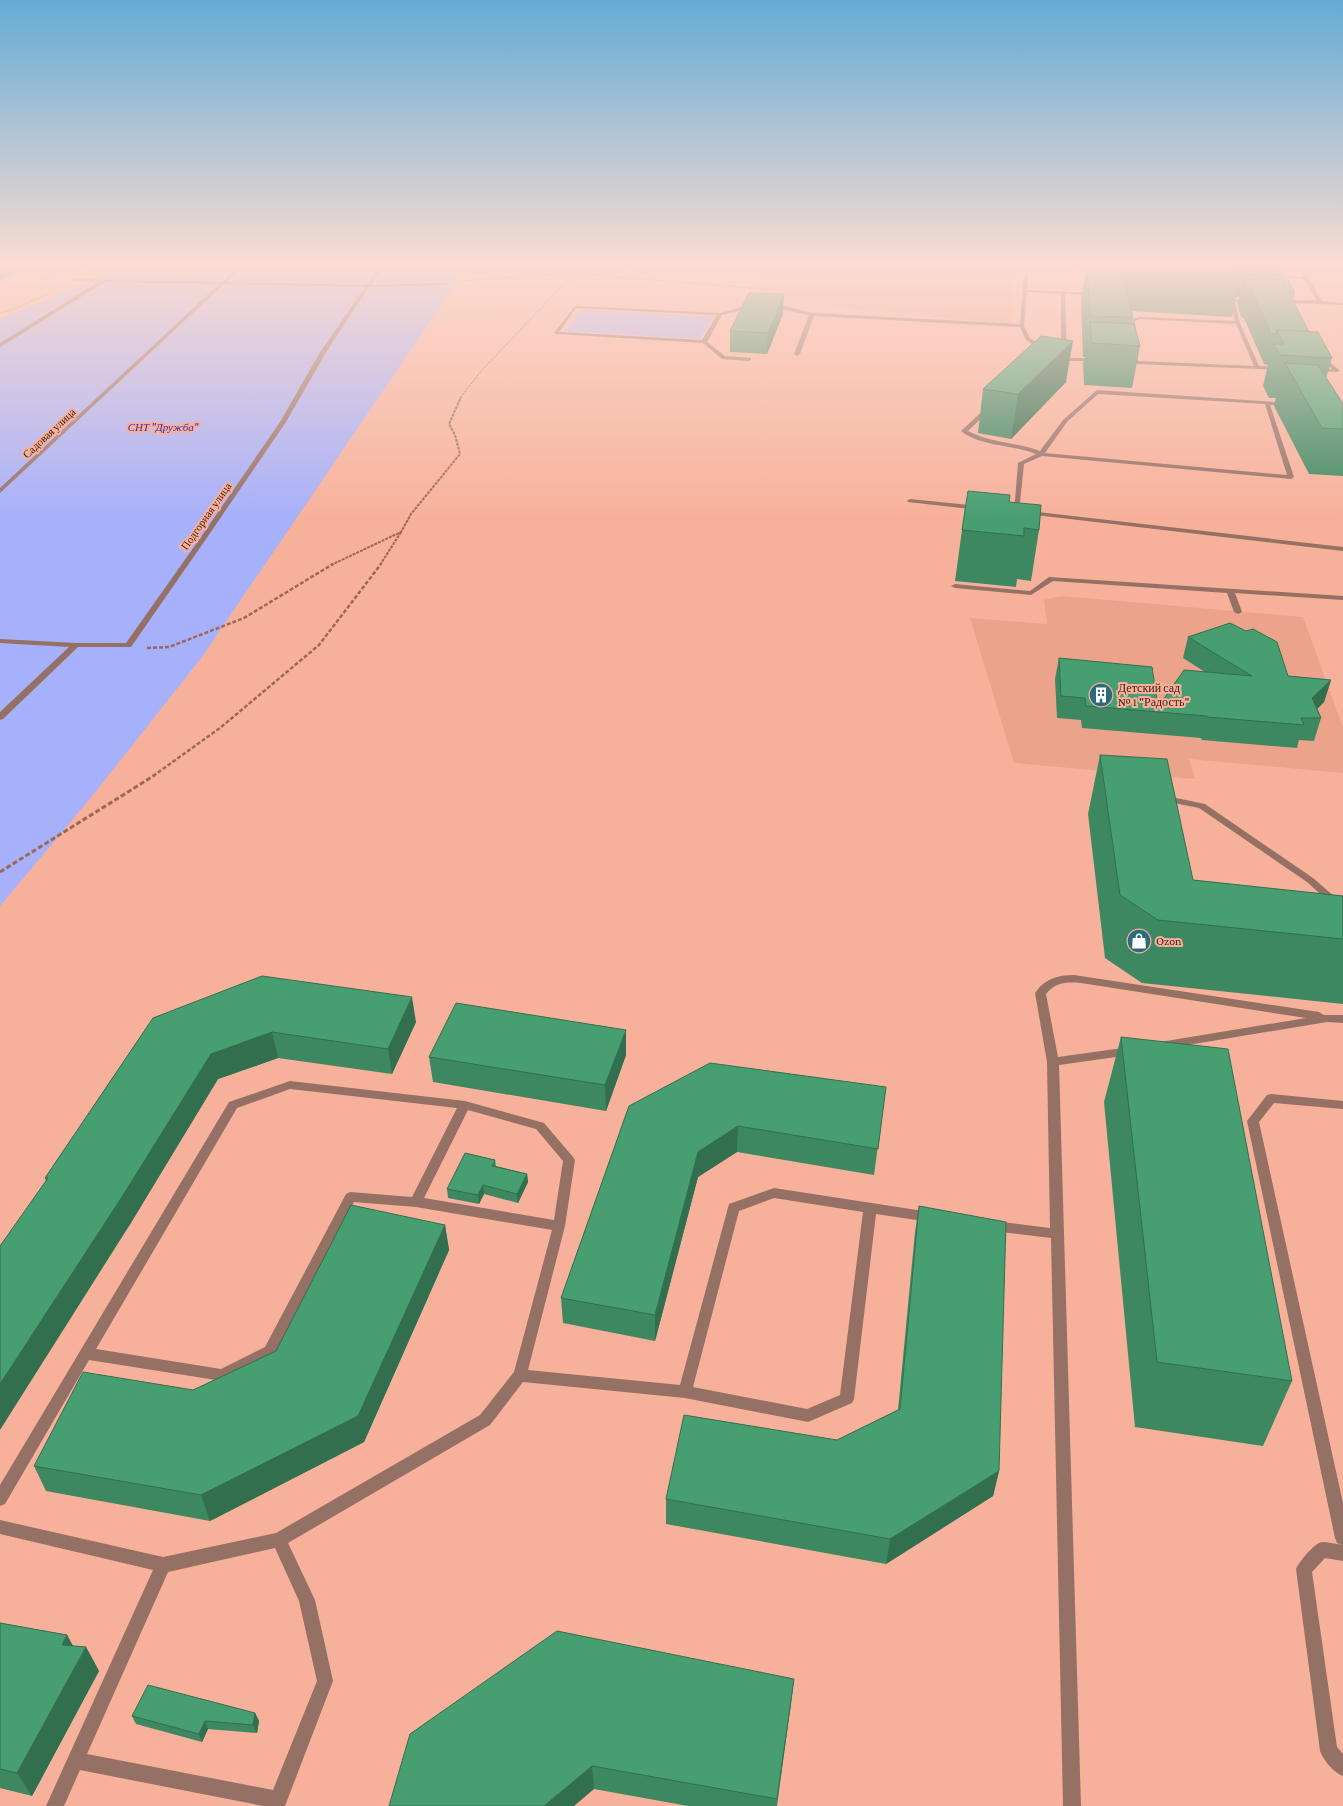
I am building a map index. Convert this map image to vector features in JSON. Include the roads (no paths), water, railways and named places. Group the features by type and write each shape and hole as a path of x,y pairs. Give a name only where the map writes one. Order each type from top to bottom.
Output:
{"street":[{"name":"Садовая улица","path":"0,491 153,349"},
{"name":"Подгорная улица","path":"76,645 128,645 283,422 325,349"},
{"path":"713,349 724,358 748,359"},
{"path":"797,354 799,349"},
{"path":"1040,357 1046,351 1043,349"},
{"path":"1064,349 1064,358 1099,360"},
{"path":"1134,349 1135,362"},
{"path":"1249,349 1257,368"},
{"path":"1319,355 1340,371 1343,378"},
{"path":"1126,362 1287,369"},
{"path":"1307,370 1340,371"},
{"path":"1016,512 1021,463 1041,454 1066,421 1097,392 1295,404"},
{"path":"998,399 964,431 972,437 1027,447 1041,454 1291,477 1267,403"},
{"path":"910,501 987,509"},
{"path":"1007,511 1343,549"},
{"path":"955,586 1030,593 1052,579 1343,598"},
{"path":"1230,590 1238,612"},
{"path":"0,641 76,645"},
{"path":"0,717 76,645"},
{"path":"1156,797 1202,806 1310,880 1343,909"},
{"path":"1072,1806 1053,1062 1040,993 1048,984 1060,979 1081,979 1343,1019"},
{"path":"1053,1062 1151,1048 1328,1018"},
{"path":"0,1499 232,1105 290,1085 466,1105 540,1126 569,1160 559,1226 520,1375 485,1420 279,1540 163,1565 0,1527"},
{"path":"1343,1105 1271,1098 1253,1121 1343,1538"},
{"path":"416,1202 466,1105"},
{"path":"685,1392 733,1208 774,1193 939,1218"},
{"path":"87,1354 222,1375 270,1351 350,1197 416,1202 559,1226"},
{"path":"520,1375 685,1392 808,1416 847,1399 870,1208"},
{"path":"978,1224 1056,1234"},
{"path":"77,1761 277,1803 325,1680 307,1600 279,1540"},
{"path":"1343,1553 1322,1550 1304,1570 1329,1751 1343,1766"},
{"path":"55,1806 77,1761 163,1565"}],"place":[{"name":"Детский сад № 1 \"Радость\"","path":"1101,695"},
{"name":"Ozon","path":"1139,941"}],"park label":[{"name":"СНТ \"Дружба\"","path":"163,427"}]}
